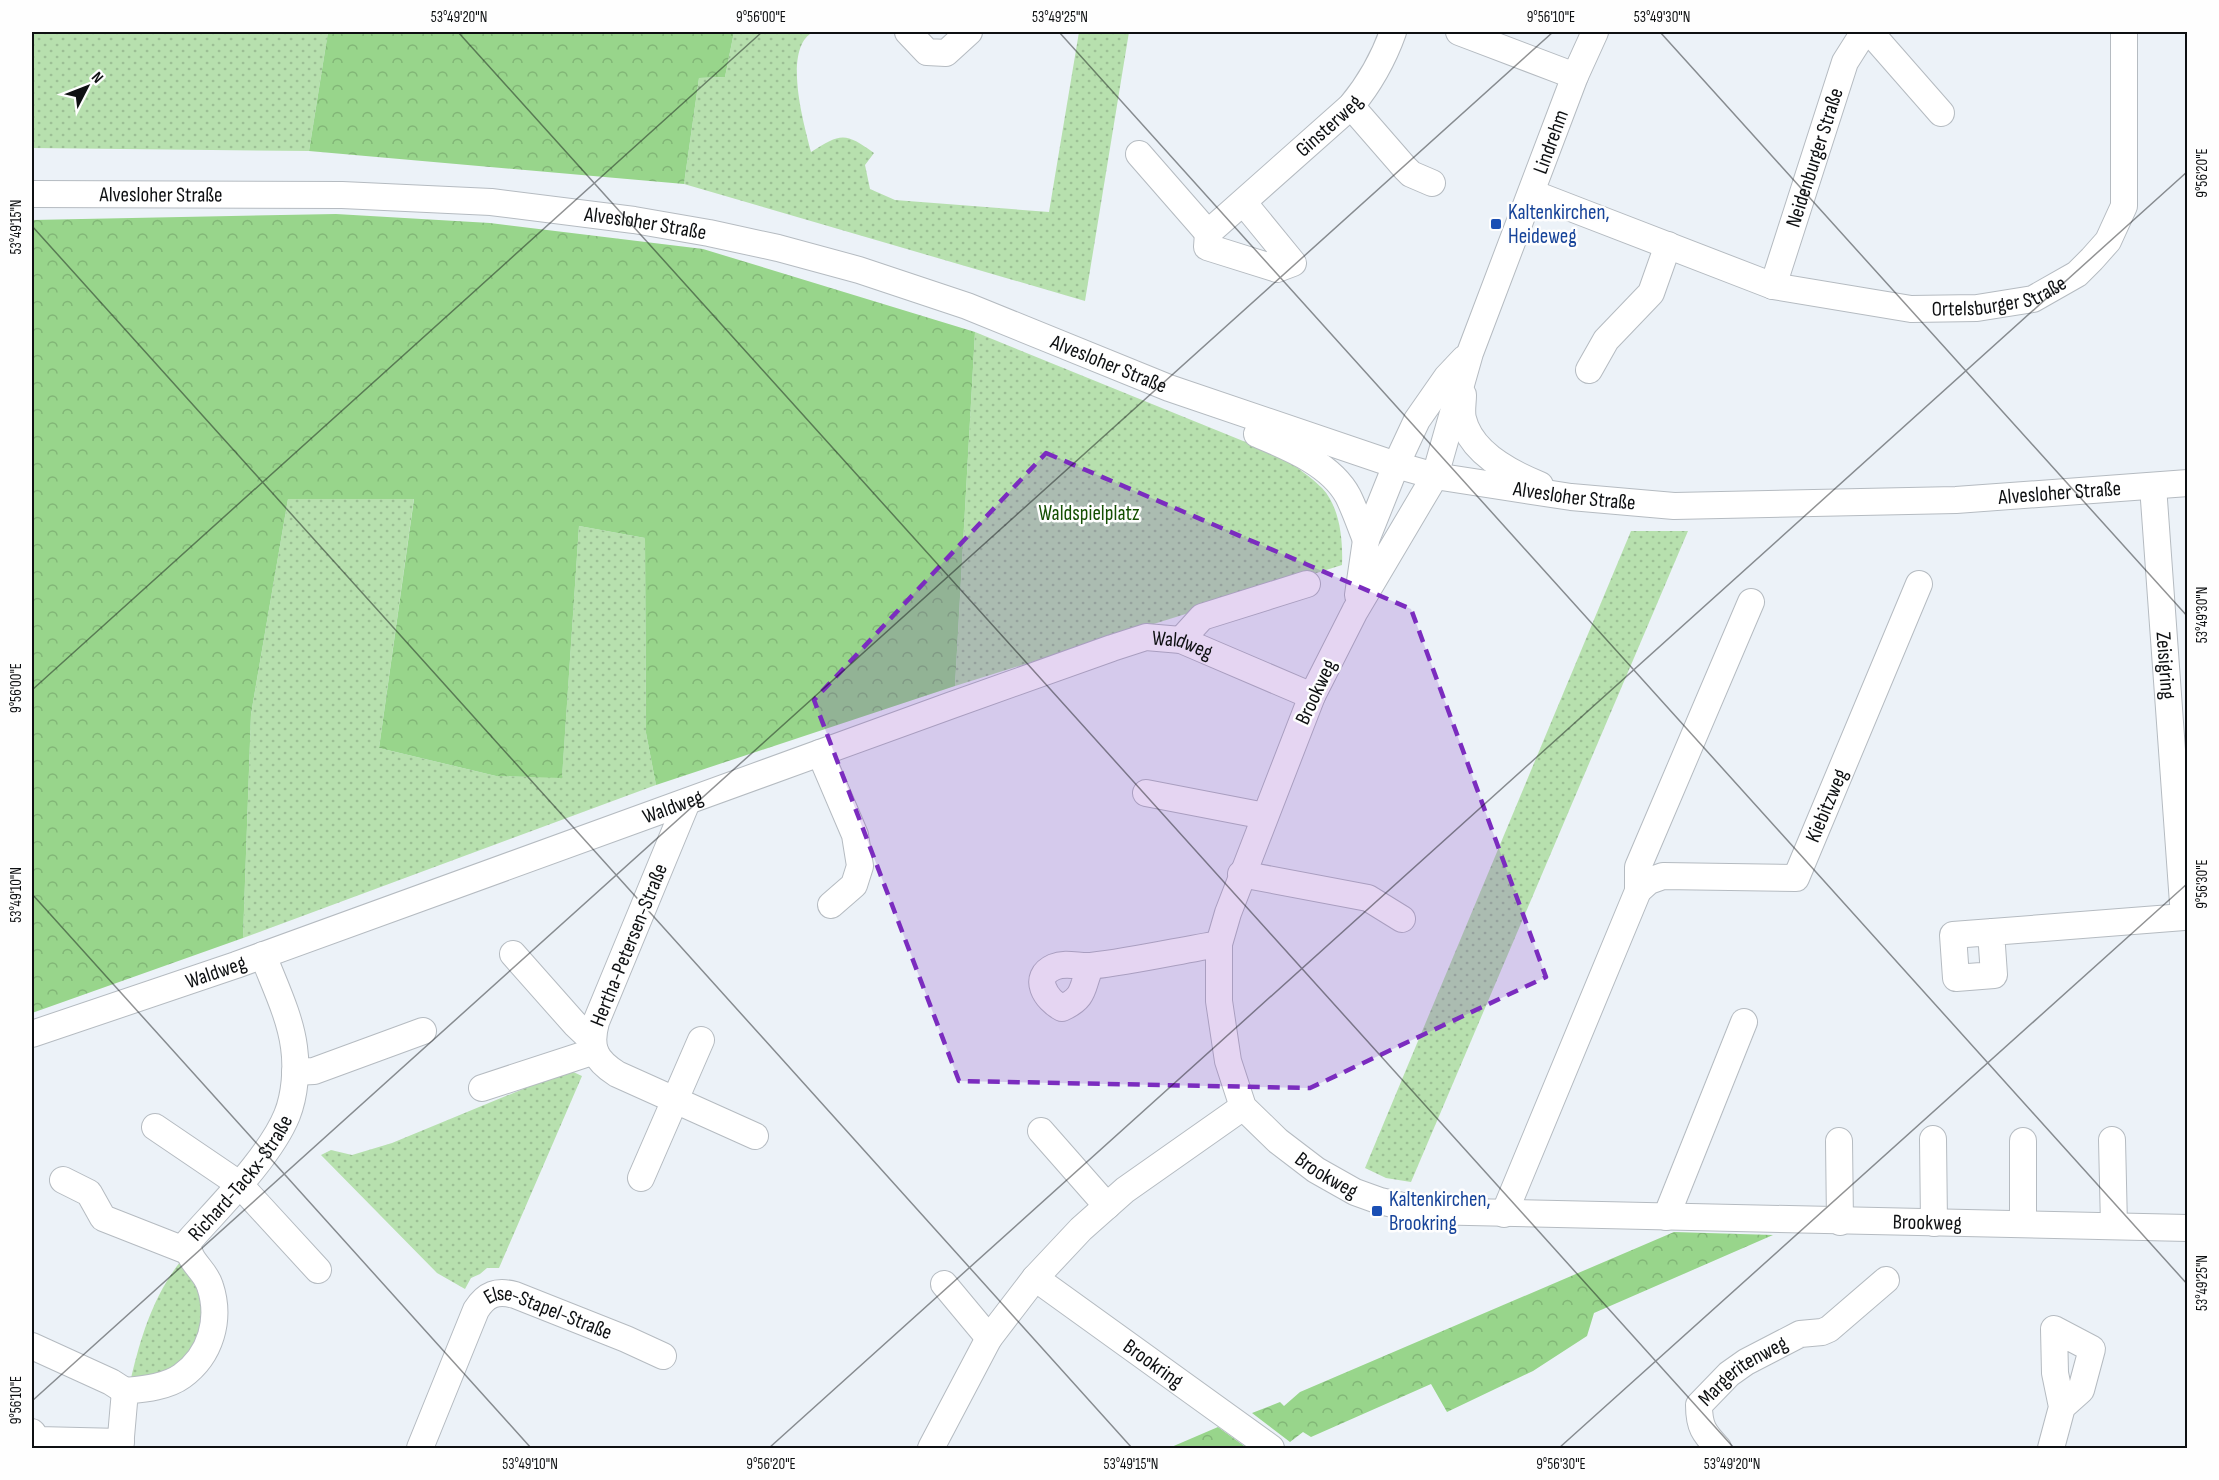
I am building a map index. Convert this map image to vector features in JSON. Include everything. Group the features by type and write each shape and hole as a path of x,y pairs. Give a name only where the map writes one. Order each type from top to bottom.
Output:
{"street":[{"path":"908,32 927,52 946,53 969,32"},
{"name":"Ginsterweg","path":"1208,233 1351,106 1369,84 1393,32"},
{"path":"1459,32 1575,76"},
{"name":"Lindrehm","path":"1435,476 1467,361 1575,76 1595,32"},
{"name":"Neidenburger Straße","path":"1773,286 1845,62 1864,32"},
{"path":"1870,32 1941,113"},
{"name":"Ortelsburger Straße","path":"1532,193 1773,286 1911,309 1977,308 2033,299 2077,274 2108,241 2124,206 2124,32"},
{"path":"1351,106 1411,174 1432,183"},
{"path":"1138,154 1208,233 1207,247 1277,269 1293,262 1243,202"},
{"name":"Alvesloher Straße","path":"32,194 342,195 491,202 709,232 778,248 881,277 967,306 1168,388 1396,465 1435,476 1571,497 1685,506 1956,500 2187,483"},
{"path":"1589,370 1606,340 1652,293 1668,245"},
{"path":"1467,361 1463,418 1469,434 1477,445 1494,461 1528,480 1571,497"},
{"name":"Lindrehm","path":"1396,465 1417,420 1448,377 1467,361"},
{"path":"1168,388 1322,466 1347,494 1366,540"},
{"name":"Brookweg","path":"1355,610 1366,540 1396,465"},
{"name":"Brookweg","path":"1435,476 1355,610 1312,696 1241,874 1219,944 1219,1001 1228,1061 1243,1107 1278,1141 1316,1170 1355,1192 1380,1201 1424,1211 2187,1228"},
{"name":"Zeisigring","path":"1991,932 2186,917 2153,486"},
{"path":"1181,640 1202,617 1307,584"},
{"name":"Kiebitzweg","path":"1638,891 1649,881 1663,876 1796,878 1919,584"},
{"path":"1504,1214 1638,891 1638,867 1751,602"},
{"name":"Waldweg","path":"32,1034 263,955 1146,637 1181,640 1312,696"},
{"path":"820,753 855,835 860,866 854,885 831,905"},
{"path":"1146,793 1265,816"},
{"name":"Hertha-Petersen-Straße","path":"687,802 596,1022 594,1046 603,1065 617,1074 755,1136"},
{"path":"1241,874 1368,898 1402,919"},
{"path":"1091,966 1219,944"},
{"path":"482,1088 594,1046 513,954"},
{"name":"Richard-Tackx-Straße","path":"125,1391 153,1388 182,1376 208,1348 216,1314 210,1284 187,1251 188,1242 239,1184 268,1146 286,1116 291,1102 295,1072 294,1046 263,955"},
{"path":"1666,1217 1744,1022"},
{"path":"295,1072 314,1071 423,1031"},
{"path":"641,1178 701,1040"},
{"path":"931,1449 989,1338 1035,1278 1081,1229 1125,1190 1243,1107"},
{"path":"155,1127 239,1184 318,1270"},
{"path":"1041,1131 1107,1206"},
{"path":"1933,1139 1934,1223"},
{"path":"2112,1140 2114,1226"},
{"path":"1839,1141 1840,1221"},
{"path":"2023,1141 2023,1224"},
{"path":"63,1180 89,1193 103,1218 187,1251"},
{"name":"Brookring","path":"1035,1278 1271,1449"},
{"name":"Margeritenweg","path":"1718,1449 1706,1436 1699,1422 1699,1405 1729,1374 1746,1362 1800,1334 1829,1329 1886,1280"},
{"path":"944,1284 989,1338"},
{"name":"Else-Stapel-Straße","path":"420,1449 476,1310 482,1299 491,1294 503,1292 515,1295 663,1356"},
{"path":"32,1346 111,1382 125,1391 121,1445 38,1440 32,1432"},
{"path":"2051,1449 2062,1407"}],"highlighted area":[{"path":"1046,453 1411,609 1546,977 1310,1088 959,1081 814,700"}],"green space":[{"path":"32,32 328,32 309,151 32,148"},
{"path":"328,32 734,32 725,77 699,78 684,184 309,151"},
{"path":"734,32 813,32 804,41 799,54 797,70 800,106 811,152 836,138 849,138 864,146 874,153 865,165 870,189 895,200 1049,212 1079,32 1129,32 1085,301 684,184 699,78 725,77"},
{"path":"336,214 490,223 703,249 975,332 955,686 656,785 646,733 645,538 579,526 562,778 496,776 379,748 414,499 288,499 251,714 243,938 32,1013 32,915 34,905 32,880 32,220"},
{"name":"Waldspielplatz","path":"975,332 1285,458 1322,488 1333,505 1341,535 1342,565 955,686"},
{"path":"414,498 379,748 496,776 562,777 579,526 645,538 646,733 656,785 243,938 251,714 288,499"},
{"path":"1631,531 1688,531 1411,1182 1386,1178 1365,1168"},
{"path":"569,1070 582,1076 499,1268 487,1268 471,1278 465,1289 437,1273 321,1155 331,1150 352,1155 392,1143"},
{"path":"1674,1232 1773,1235 1594,1313 1587,1336 1533,1371 1447,1412 1431,1384 1311,1437 1303,1432 1290,1442 1252,1413 1280,1402 1284,1406 1300,1392"},
{"path":"180,1262 186,1265 205,1295 205,1332 180,1367 157,1377 131,1378 149,1317 162,1289"},
{"path":"1218,1427 1247,1448 1169,1448"}],"place":[{"name":"Kaltenkirchen, Heideweg","path":"1496,224"},
{"name":"Kaltenkirchen, Brookring","path":"1377,1211"}]}
